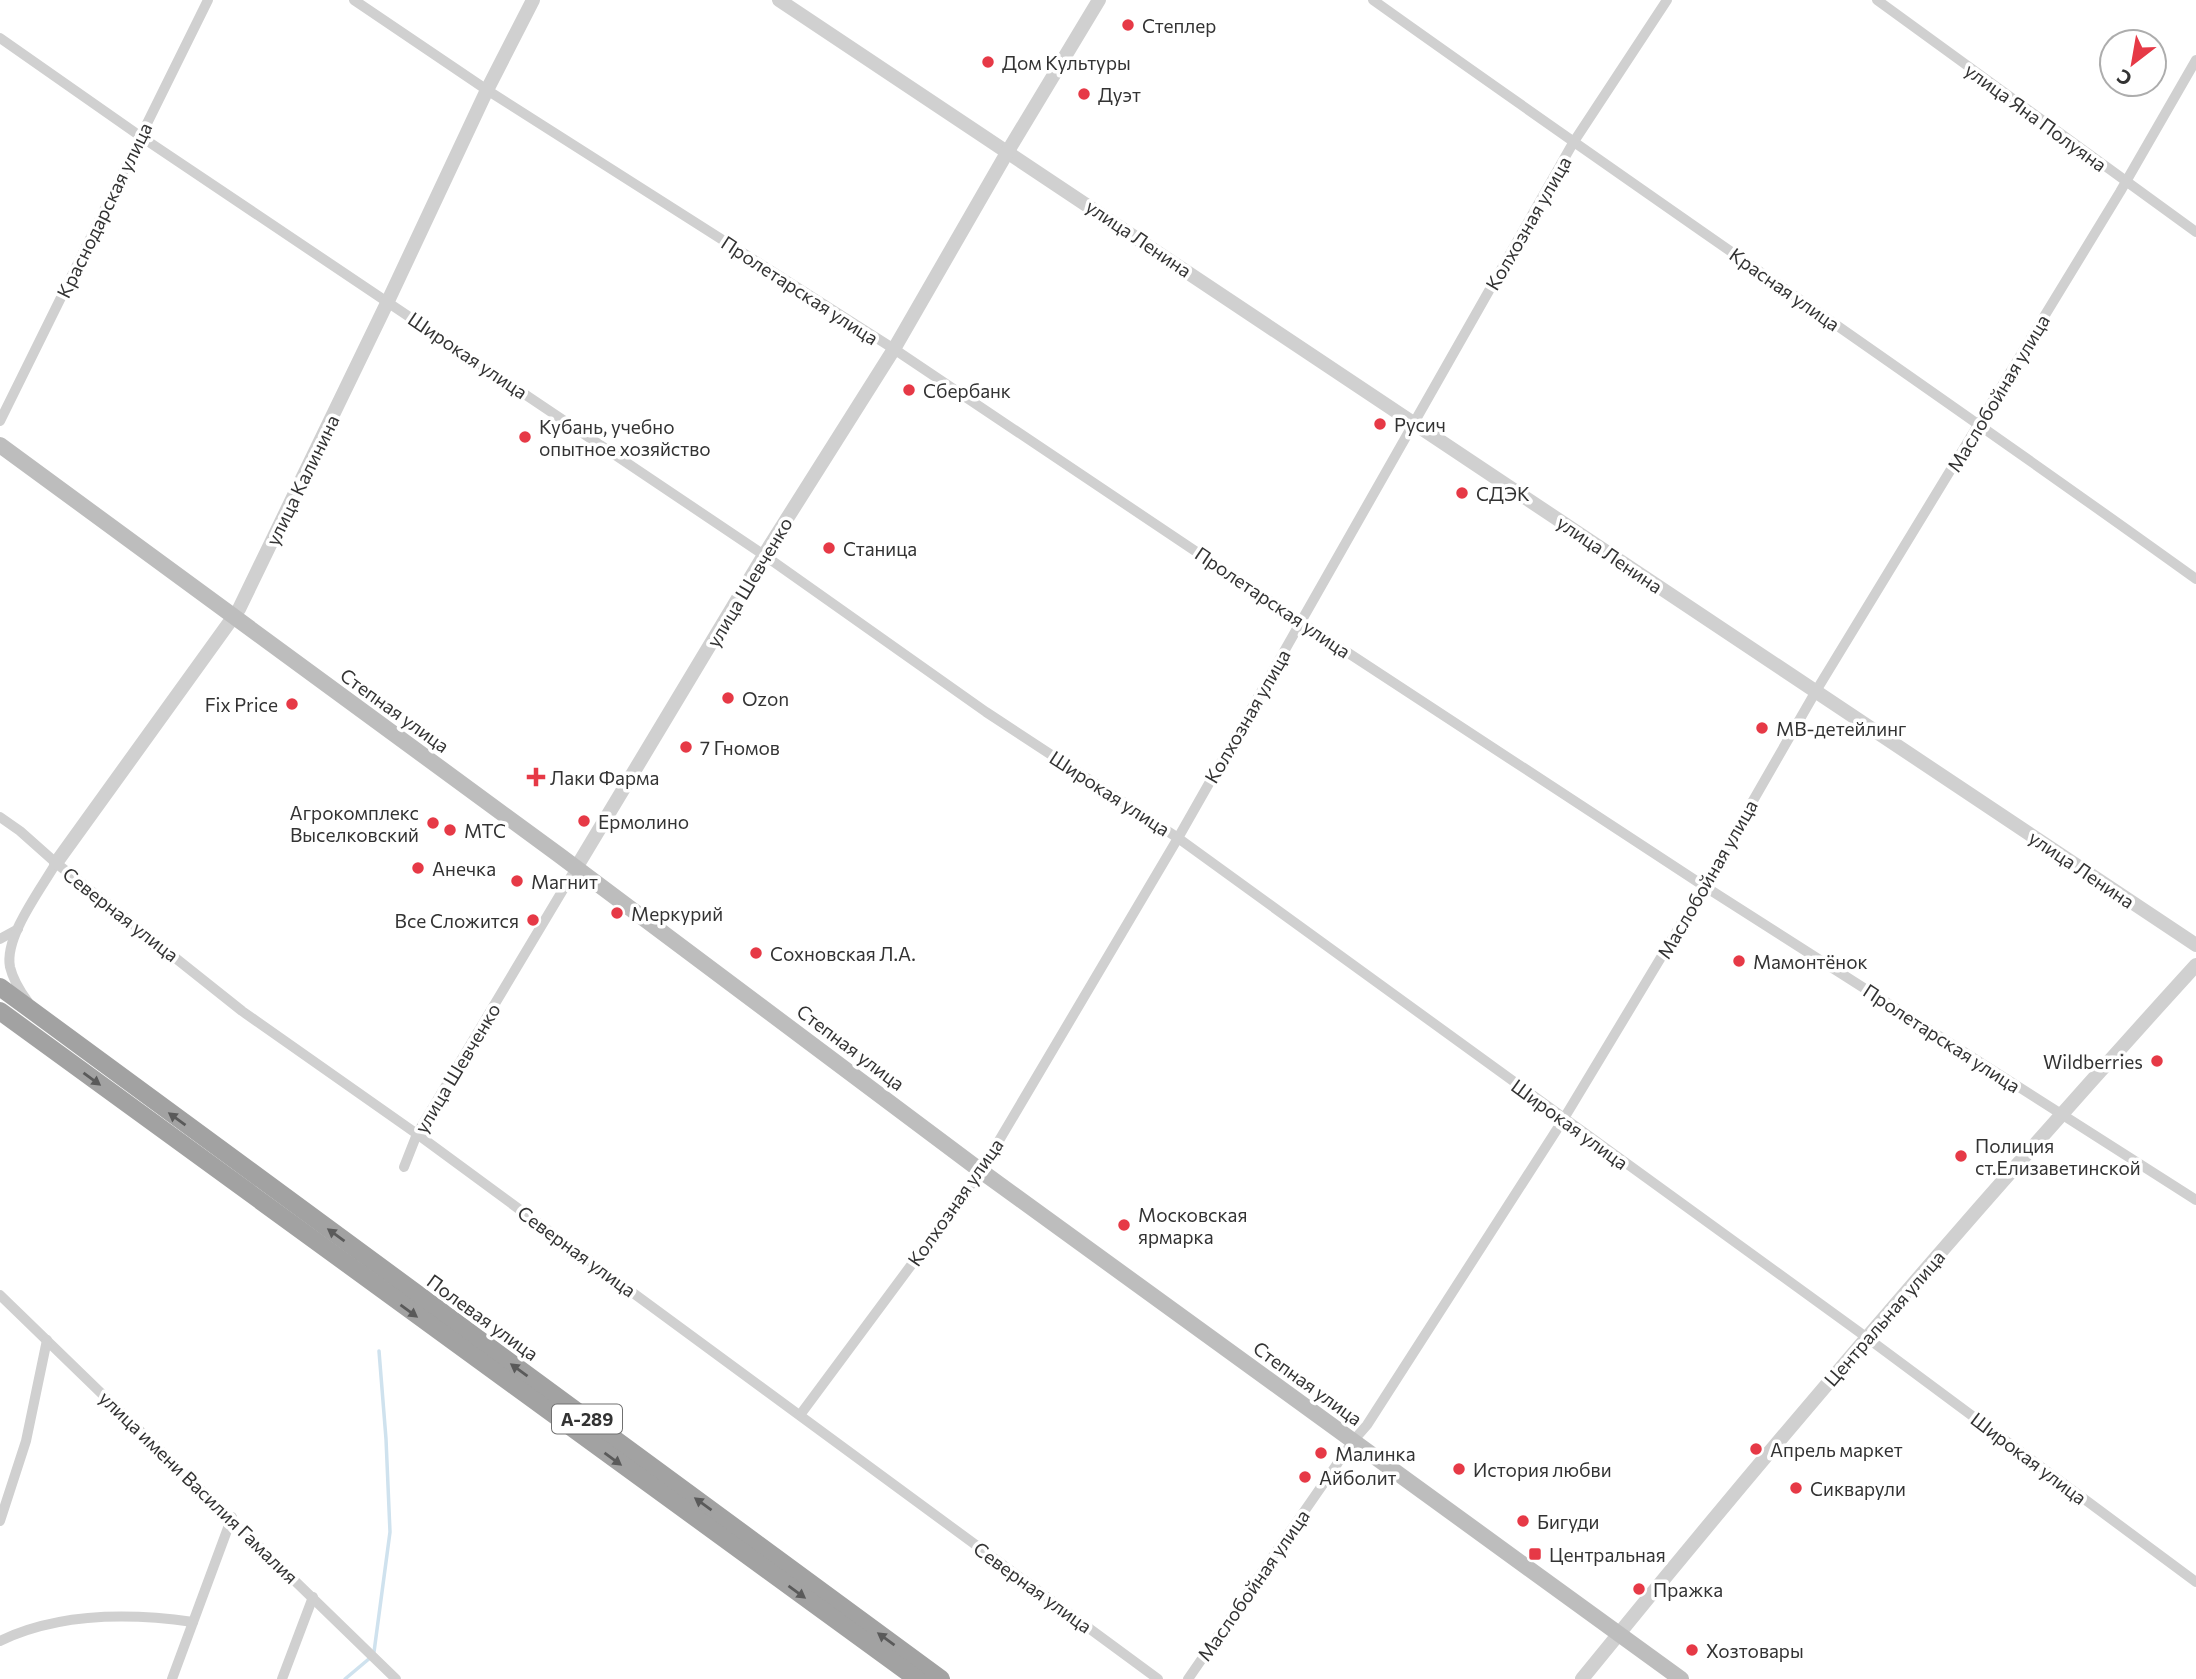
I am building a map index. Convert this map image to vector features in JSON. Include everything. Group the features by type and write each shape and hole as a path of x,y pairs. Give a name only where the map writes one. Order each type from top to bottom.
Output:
{"highway":[{"name":"Полевая улица","path":"0,988 941,1679"},
{"name":"Полевая улица","path":"0,1011 917,1679"}],"main road":[{"name":"Степная улица","path":"0,445 576,868 981,1171 1681,1679"}],"street":[{"name":"Краснодарская улица","path":"0,421 208,0"},
{"name":"Пролетарская улица","path":"354,0 487,90 894,349 1704,886 2196,1200"},
{"name":"улица Калинина","path":"18,929 56,863 234,618 487,90 533,0"},
{"name":"улица Ленина","path":"779,0 2196,945"},
{"name":"улица Шевченко","path":"404,1167 417,1134 764,555 894,349 1008,151 1100,0"},
{"name":"Красная улица","path":"1373,0 1573,143 1980,424 2196,579"},
{"name":"Колхозная улица","path":"800,1415 981,1171 1178,838 1573,143 1667,0"},
{"name":"улица Яна Полуяна","path":"1877,0 2196,232"},
{"name":"Широкая улица","path":"0,38 140,136 764,555 986,712 1178,838 1867,1337 2196,1582"},
{"name":"Маслобойная улица","path":"1188,1679 1353,1441 1367,1425 1563,1119 1704,886 1816,691 2126,183 2196,60"},
{"name":"Северная улица","path":"0,817 242,1011 417,1134 1158,1679"},
{"path":"0,939 18,929"},
{"name":"А-289","path":"18,929 10,951 10,967 19,989 41,1020"},
{"name":"Центральная улица","path":"1583,1679 1867,1337 2061,1114 2196,965"},
{"name":"улица имени Василия Гамалия","path":"0,1296 232,1517 393,1678"},
{"path":"0,1521 26,1441 47,1340"},
{"path":"172,1679 232,1517"},
{"path":"282,1679 313,1598"},
{"path":"0,1641 81,1619 151,1617 193,1622"}],"waterway":[{"path":"374,1652 390,1532 379,1351"},
{"path":"345,1679 370,1658"}],"place":[{"name":"Степлер","path":"1128,25"},
{"name":"Дом Культуры","path":"988,62"},
{"name":"Дуэт","path":"1084,94"},
{"name":"Сбербанк","path":"909,390"},
{"name":"Русич","path":"1380,424"},
{"name":"Кубань, учебно опытное хозяйство","path":"525,437"},
{"name":"СДЭК","path":"1462,493"},
{"name":"Станица","path":"829,548"},
{"name":"Ozon","path":"728,698"},
{"name":"Fix Price","path":"292,704"},
{"name":"MB-детейлинг","path":"1762,728"},
{"name":"7 Гномов","path":"686,747"},
{"name":"Лаки Фарма","path":"536,777"},
{"name":"Ермолино","path":"584,821"},
{"name":"Агрокомплекс Выселковский","path":"433,823"},
{"name":"МТС","path":"450,830"},
{"name":"Анечка","path":"418,868"},
{"name":"Магнит","path":"517,881"},
{"name":"Меркурий","path":"617,913"},
{"name":"Все Сложится","path":"533,920"},
{"name":"Сохновская Л.А.","path":"756,953"},
{"name":"Мамонтёнок","path":"1739,961"},
{"name":"Wildberries","path":"2157,1061"},
{"name":"Полиция ст.Елизаветинской","path":"1961,1156"},
{"name":"Московская ярмарка","path":"1124,1225"},
{"name":"Апрель маркет","path":"1756,1449"},
{"name":"Малинка","path":"1321,1453"},
{"name":"История любви","path":"1459,1469"},
{"name":"Айболит","path":"1305,1477"},
{"name":"Сикварули","path":"1796,1488"},
{"name":"Бигуди","path":"1523,1521"},
{"name":"Центральная","path":"1535,1554"},
{"name":"Пражка","path":"1639,1589"},
{"name":"Хозтовары","path":"1692,1650"}]}
